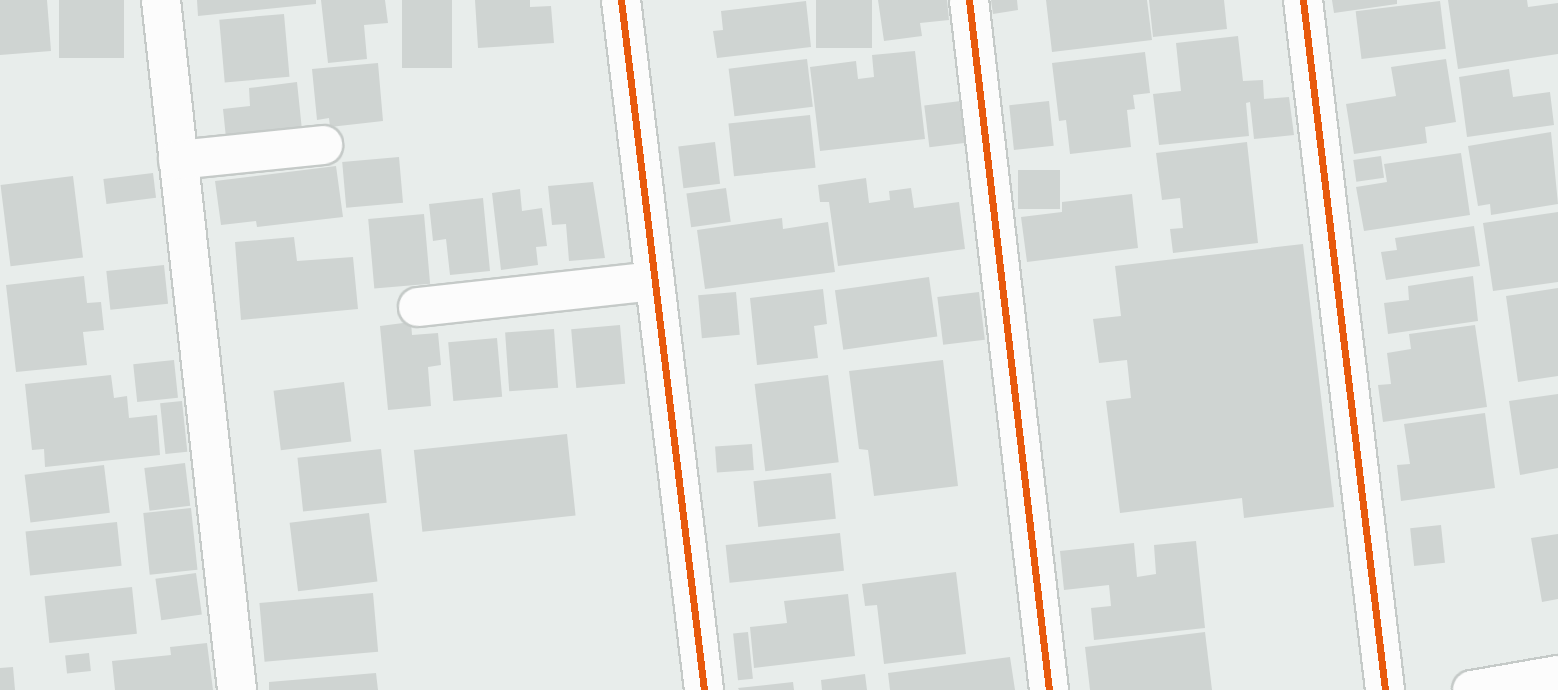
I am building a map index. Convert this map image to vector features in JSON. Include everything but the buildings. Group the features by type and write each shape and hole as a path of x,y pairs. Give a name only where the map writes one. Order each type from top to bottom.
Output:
{"street":[{"path":"161,0 237,690"},
{"path":"621,0 704,690"},
{"path":"969,0 1049,690"},
{"path":"1303,0 1385,690"},
{"path":"178,160 323,145"},
{"path":"418,307 655,281"},
{"path":"1472,690 1558,675"}],"cycle path":[{"path":"621,0 704,690"},
{"path":"969,0 1049,690"},
{"path":"1303,0 1385,690"}]}
